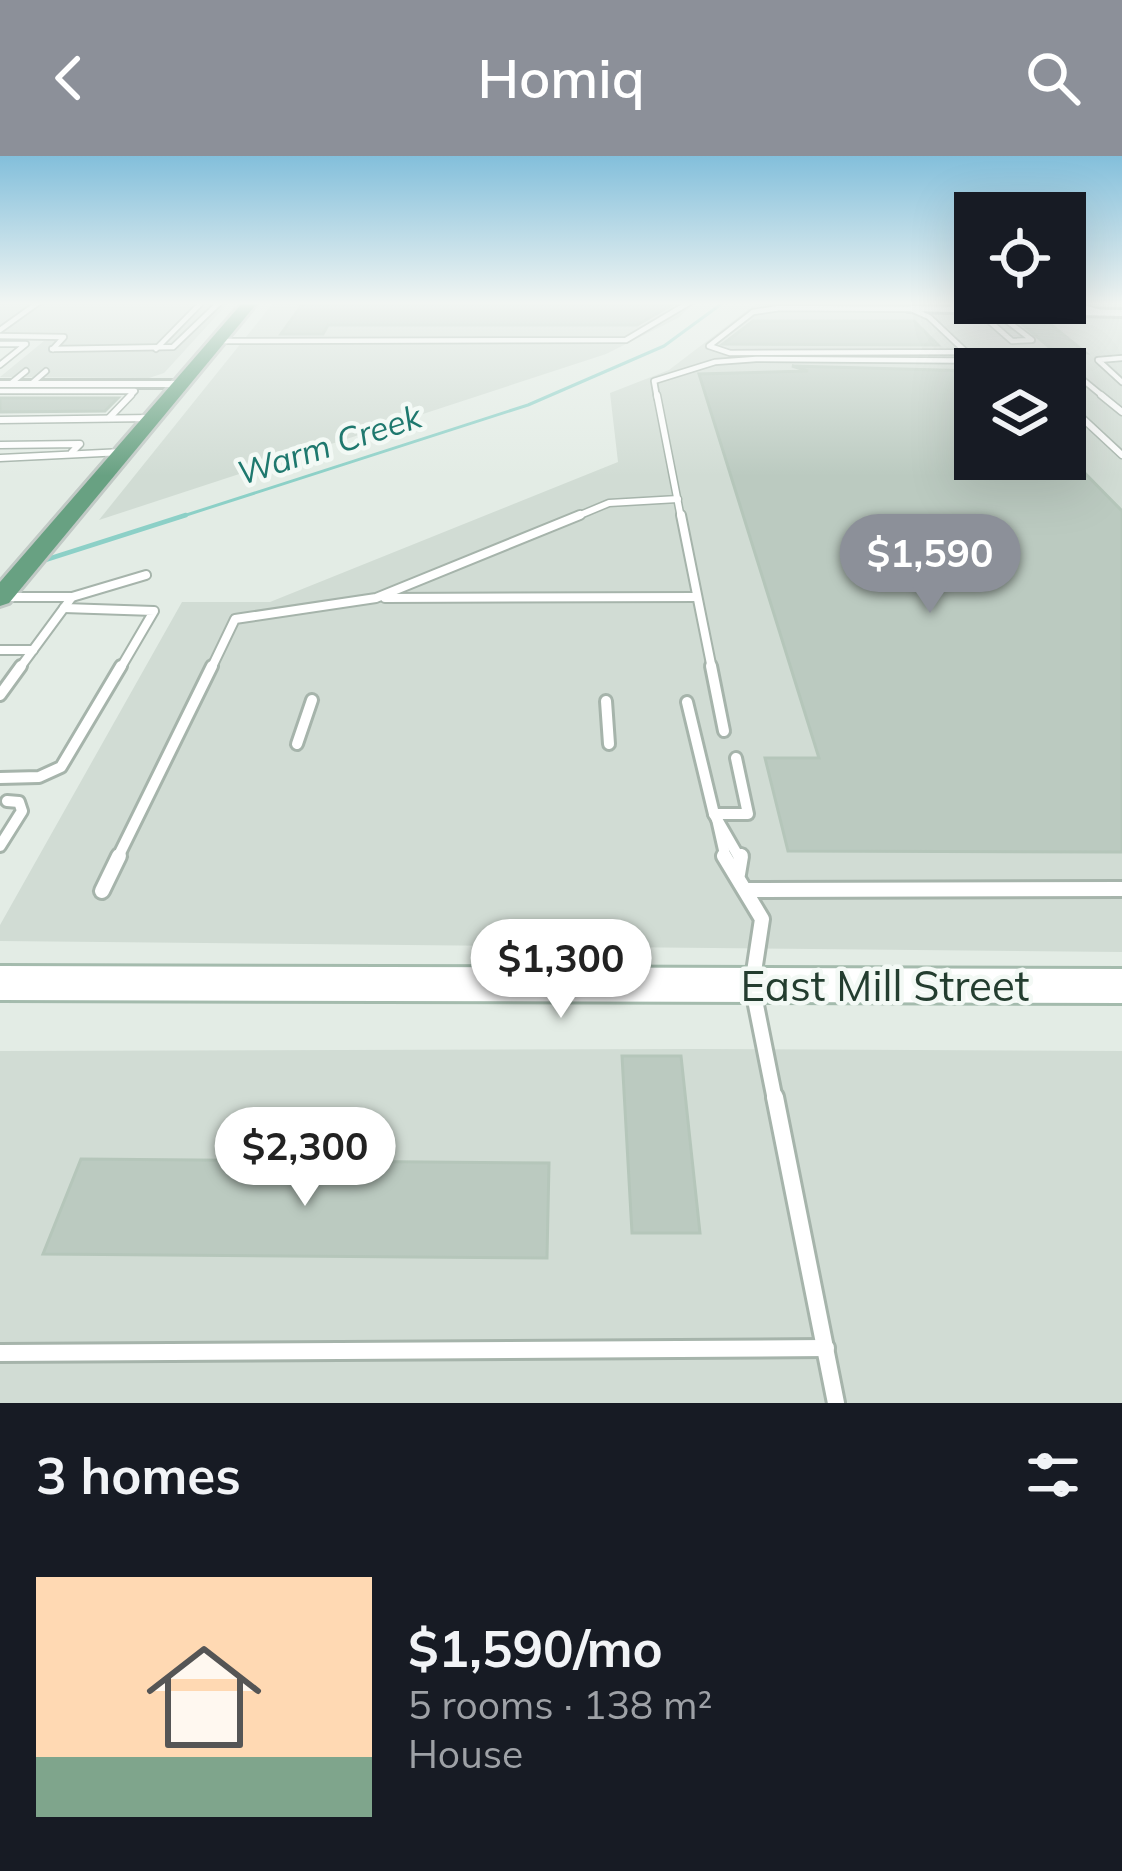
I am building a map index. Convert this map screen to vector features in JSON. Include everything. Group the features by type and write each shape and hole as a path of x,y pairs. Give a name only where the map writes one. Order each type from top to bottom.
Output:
{"main road":[{"path":"0,598 201,360"},
{"name":"East Mill Street","path":"0,983 1121,987"}],"street":[{"path":"3,386 29,377 181,384"}],"lane":[{"path":"724,730 655,381 715,362 740,360"},
{"path":"919,360 954,360"},
{"path":"1098,360 1122,382"},
{"path":"29,377 46,370"},
{"path":"1086,382 1122,412"},
{"path":"3,386 135,391 109,418"},
{"path":"0,420 152,418"},
{"path":"1086,422 1122,455"},
{"path":"0,445 80,444 66,459 0,458"},
{"path":"72,452 123,452"},
{"path":"376,598 610,502 678,499"},
{"path":"0,598 72,597 146,574"},
{"path":"0,695 72,597"},
{"path":"102,891 235,619 376,598 697,597"},
{"path":"0,778 39,778 61,767 154,611 64,608"},
{"path":"0,650 33,650"},
{"path":"297,744 312,700"},
{"path":"606,701 609,744"},
{"path":"687,702 716,816 713,834 762,920 752,985 836,1403"},
{"path":"716,816 748,814 736,758"},
{"path":"0,846 22,811 19,802 7,801"},
{"path":"746,890 1122,889"},
{"path":"0,1353 826,1348"}],"shaded area":[{"path":"21,360 176,360 164,373 149,378 0,377"},
{"path":"227,360 587,360 99,520"},
{"path":"682,360 954,360 954,480 1086,480 1086,360 1122,360 1122,952 0,941 0,925 182,602 270,602 618,462 610,393"},
{"path":"0,1051 1122,1051 1122,1403 0,1403"}],"building":[{"path":"792,366 954,370 954,480 1086,480 1086,474 1122,511 1122,852 788,851 765,758 819,758 699,374 808,371"},
{"path":"0,398 118,398 105,411 0,412"},
{"path":"622,1056 681,1056 700,1233 632,1233"},
{"path":"81,1159 549,1163 547,1258 43,1254"}],"waterway":[{"name":"Warm Creek","path":"177,518 528,405 631,360"},
{"name":"Warm Creek","path":"42,561 186,515"}]}
